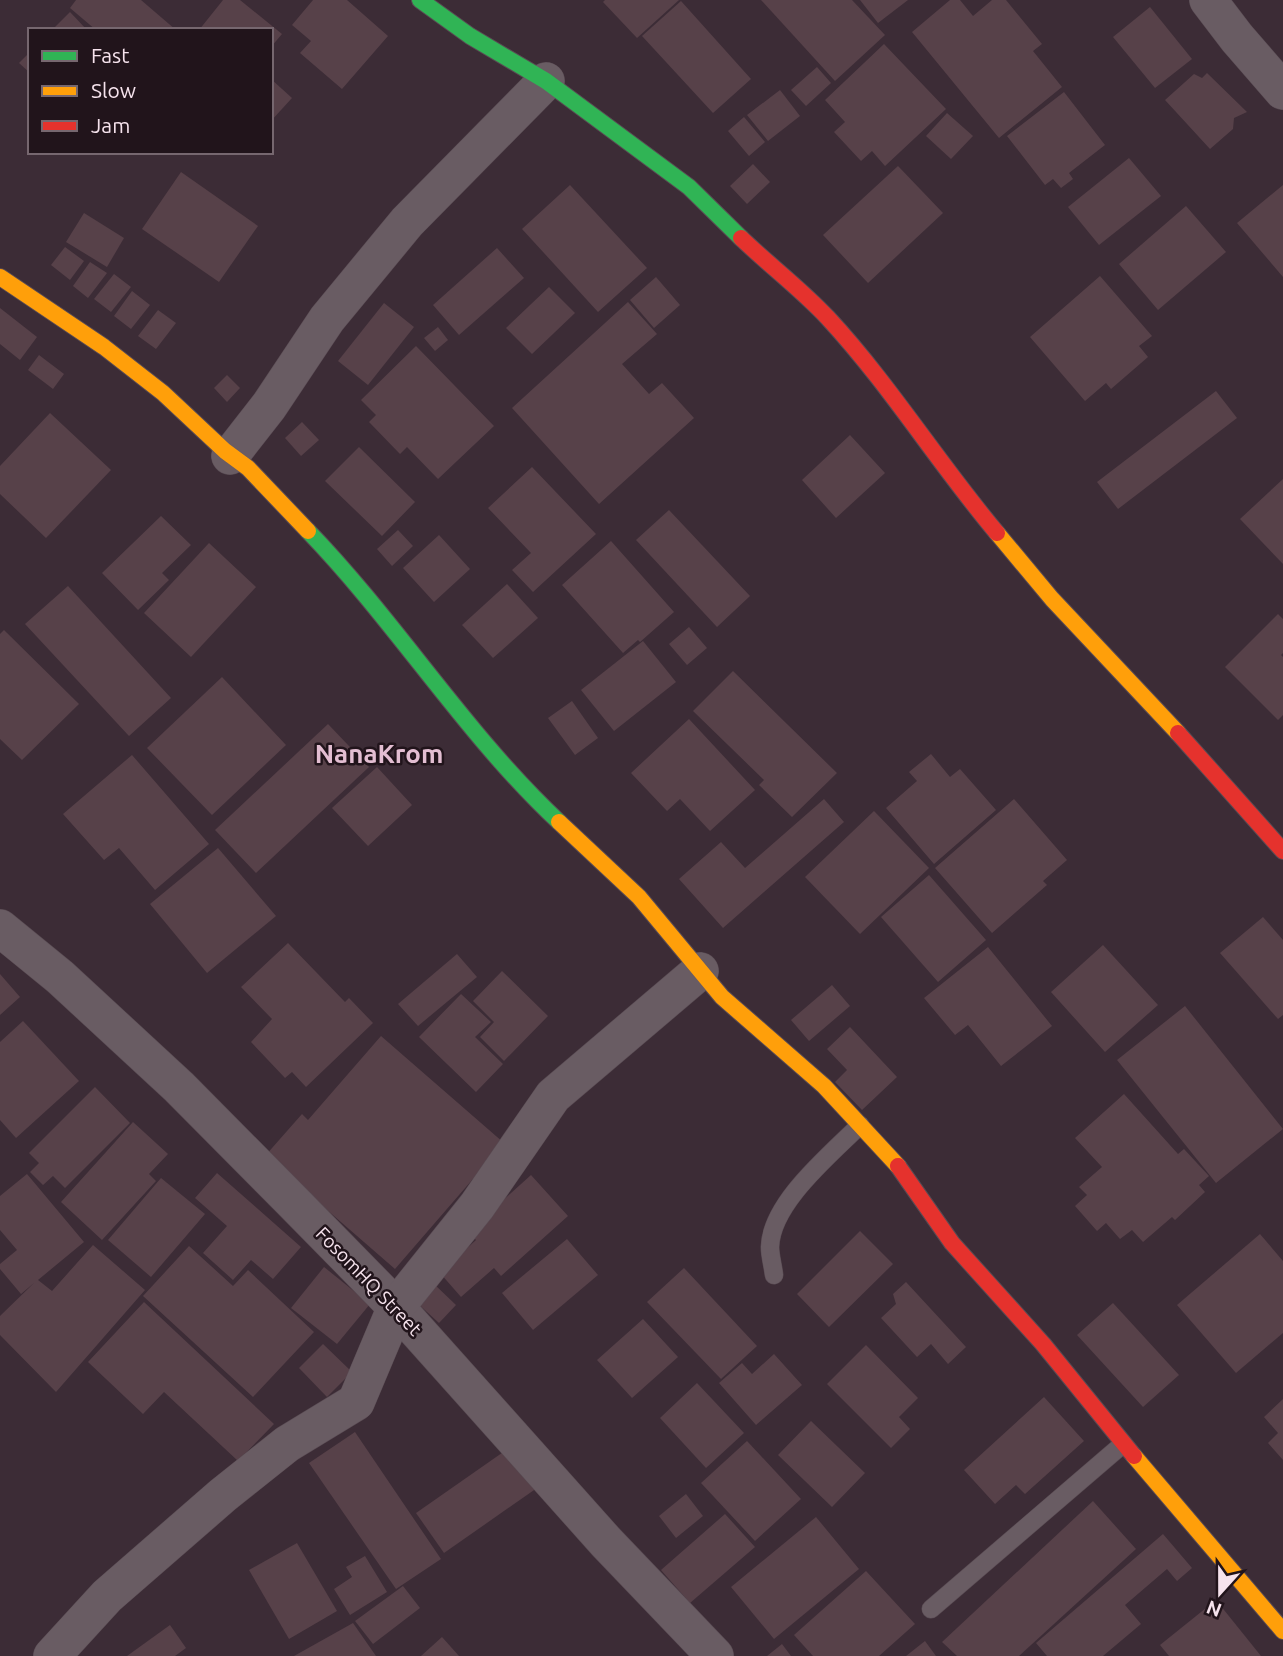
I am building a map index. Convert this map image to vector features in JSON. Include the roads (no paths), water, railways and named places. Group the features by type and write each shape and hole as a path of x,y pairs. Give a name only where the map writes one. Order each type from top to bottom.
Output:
{"street":[{"path":"420,0 470,36 546,81 689,187 827,317 898,403 961,490 1052,599 1165,718 1283,851"},
{"path":"1208,0 1283,91"},
{"path":"230,456 269,406 327,319 408,222 546,81"},
{"path":"0,277 86,335 164,393 230,456 248,468 348,572 459,712 537,801 639,897 722,997 824,1086 902,1170 951,1243 1043,1344 1123,1444 1283,1631"},
{"name":"FosomHQ Street","path":"0,928 60,977 179,1087 396,1307 606,1542 715,1656"},
{"path":"52,1656 107,1596 223,1494 286,1444 356,1402 396,1307 477,1206 553,1096 700,971"}],"lane":[{"path":"774,1275 770,1247 776,1219 788,1200 860,1125"},
{"path":"931,1609 1123,1444"}],"district":[{"name":"NanaKrom","path":"379,754"}]}
